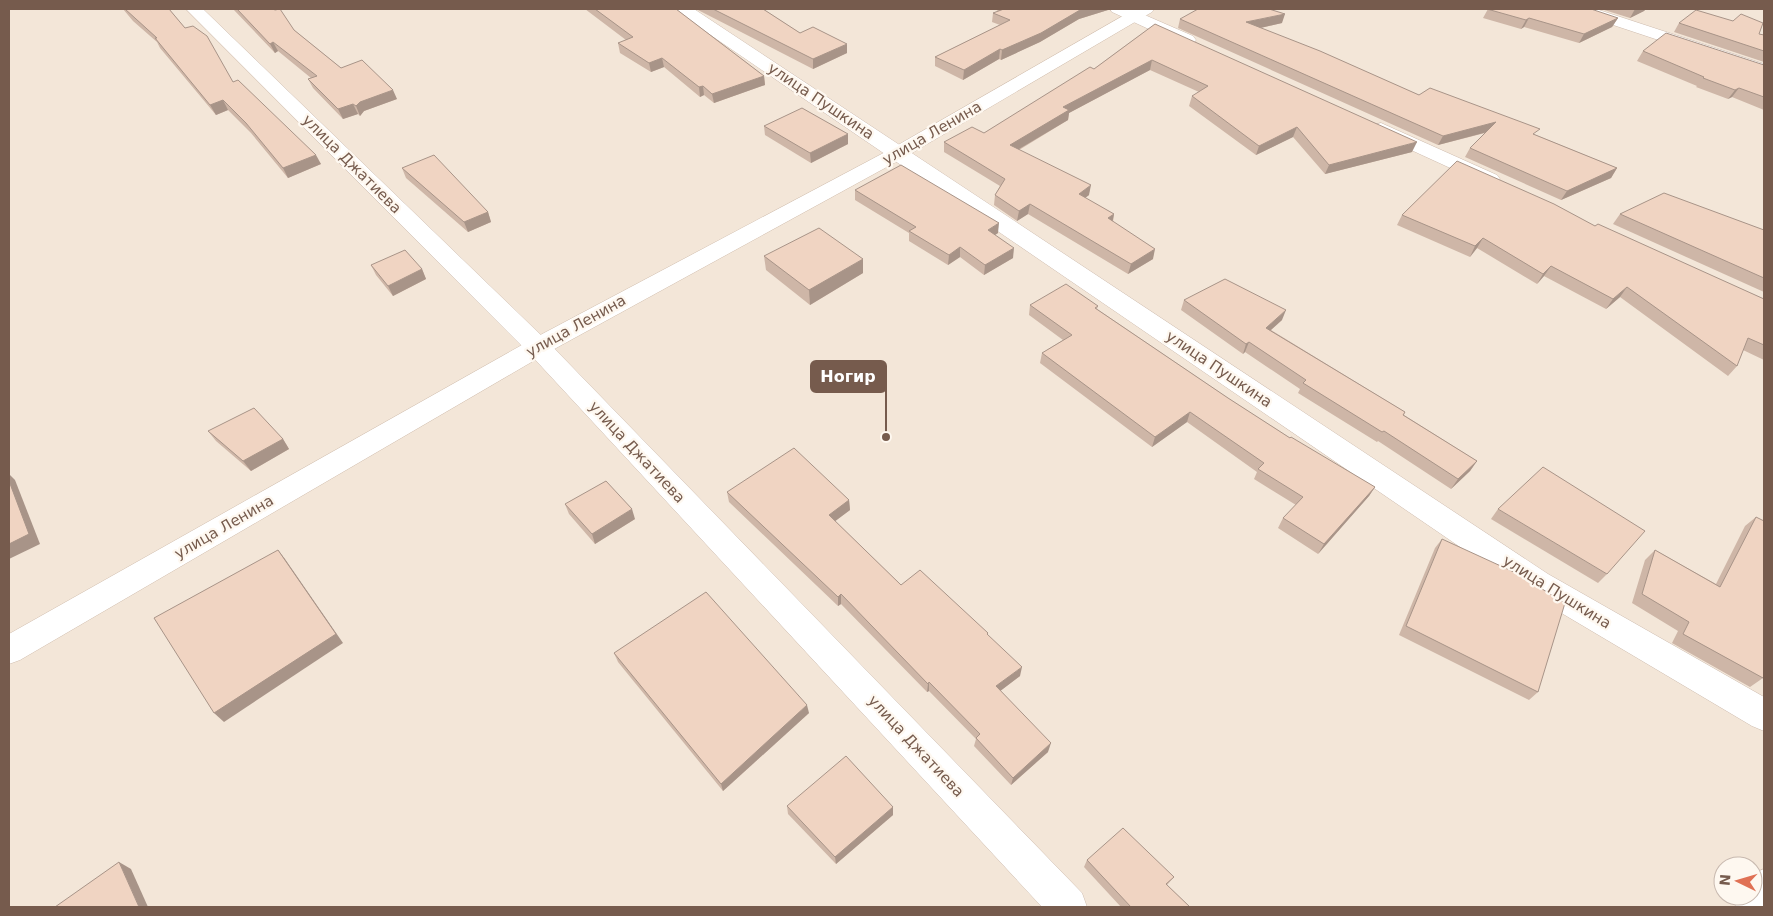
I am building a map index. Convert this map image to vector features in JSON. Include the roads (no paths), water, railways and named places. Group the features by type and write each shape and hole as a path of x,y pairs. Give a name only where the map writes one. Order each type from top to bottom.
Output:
{"street":[{"name":"улица Джатиева","path":"194,9 538,347 1068,907"},
{"name":"улица Пушкина","path":"683,9 1537,583 1764,715"},
{"path":"1580,9 1764,70"},
{"name":"улица Ленина","path":"9,650 538,347 898,153 1133,11"},
{"path":"1133,11 1205,48"},
{"path":"1366,122 1508,187"},
{"path":"1754,907 1764,888"}],"place":[{"name":"Ногир","path":"886,437"}]}
